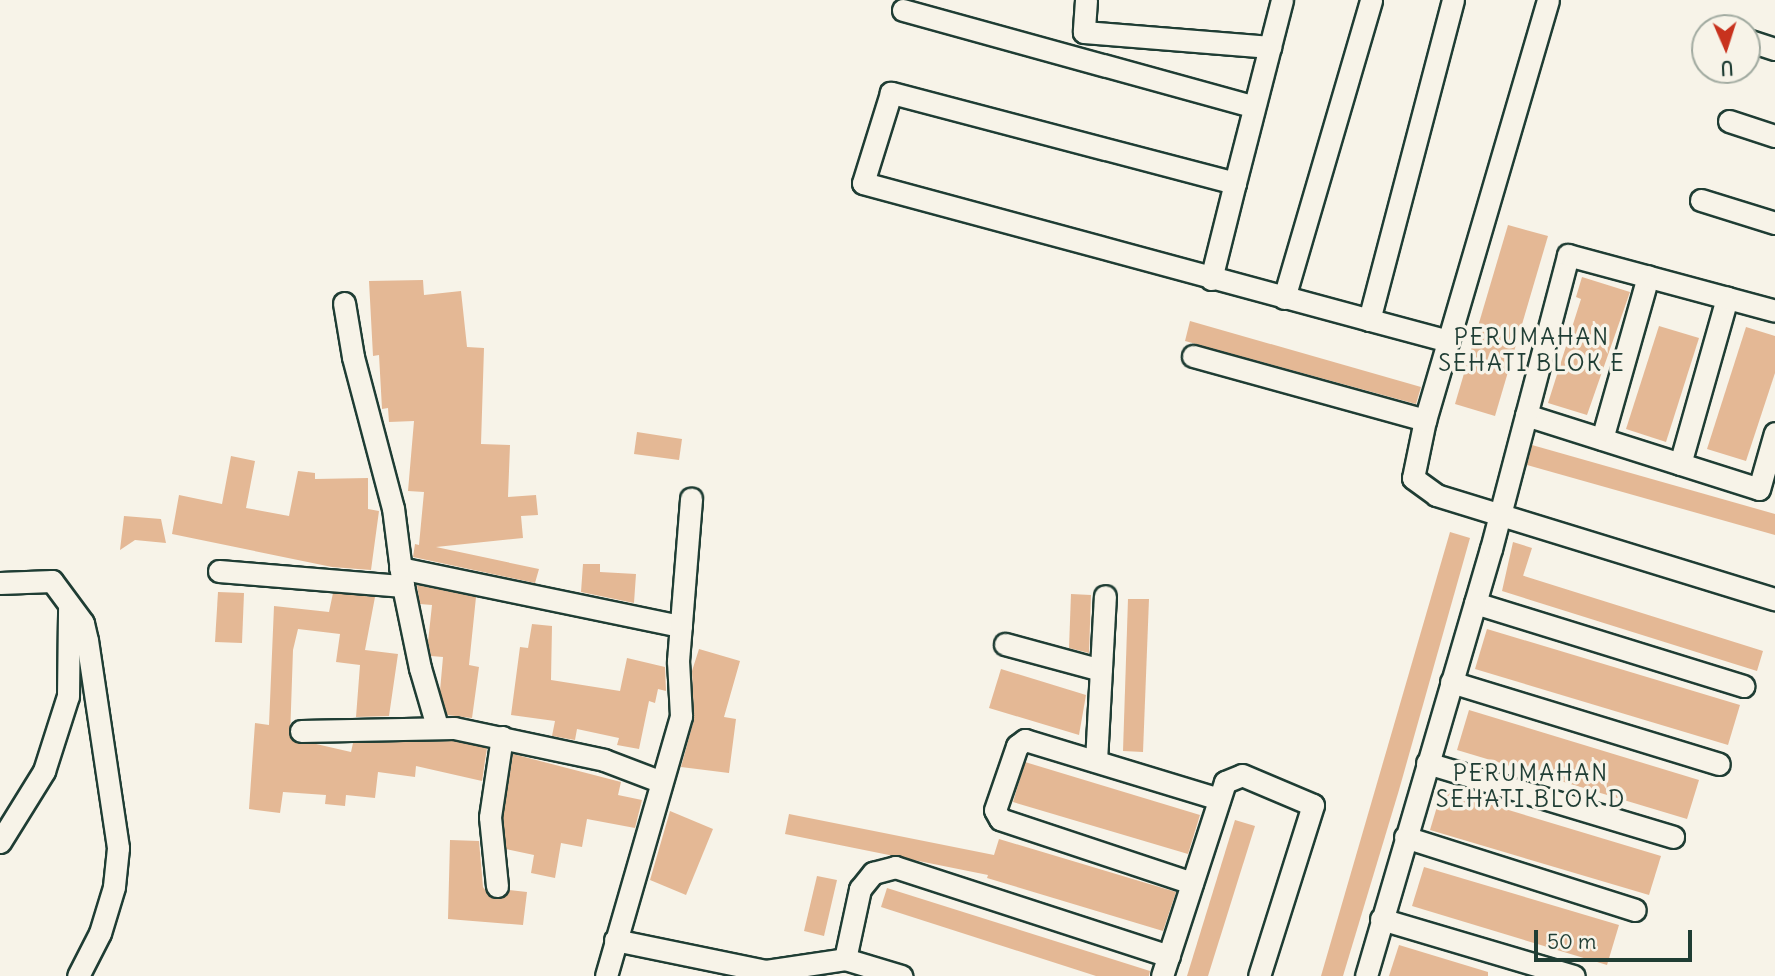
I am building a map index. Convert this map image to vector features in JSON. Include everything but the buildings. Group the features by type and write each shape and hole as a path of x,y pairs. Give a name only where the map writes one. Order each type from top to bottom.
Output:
{"street":[{"path":"1081,59 1086,0"},
{"path":"1211,279 1282,0"},
{"path":"1284,298 1371,0"},
{"path":"1368,320 1453,0"},
{"path":"1548,0 1425,419 1413,478 1436,495 1775,600"},
{"path":"903,10 1254,107"},
{"path":"1084,32 1270,47"},
{"path":"1235,183 891,93 863,183 1448,341"},
{"path":"1729,121 1775,136"},
{"path":"1701,200 1775,223"},
{"path":"1366,976 1500,515 1568,255 1775,311"},
{"path":"1602,439 1648,276"},
{"path":"1680,464 1727,298"},
{"path":"344,303 353,357 393,508 401,577 437,726"},
{"path":"1193,356 1425,419"},
{"path":"1526,415 1767,491 1775,433"},
{"path":"606,976 659,781 681,716 681,626 691,499"},
{"path":"219,571 401,577 681,626"},
{"path":"0,583 52,581 69,608 83,623 88,640 118,848 114,887 100,933 78,976"},
{"path":"1096,761 1105,596"},
{"path":"1475,603 1743,686"},
{"path":"0,842 44,771 68,696 69,608"},
{"path":"1005,645 1101,670"},
{"path":"1451,682 1719,764"},
{"path":"301,731 437,726 502,737 604,760 659,781"},
{"path":"497,886 490,817 502,737"},
{"path":"1192,883 997,816 1020,741 1219,799"},
{"path":"1427,763 1673,837"},
{"path":"845,959 860,888 873,873 895,867 1165,966 1225,782 1242,775 1313,804 1259,976"},
{"path":"1405,837 1635,910"},
{"path":"1381,919 1574,976"},
{"path":"615,940 765,971 845,959 901,976"}],"district":[{"name":"PERUMAHAN SEHATI BLOK E","path":"1532,350"},
{"name":"PERUMAHAN SEHATI BLOK D","path":"1531,786"}]}
